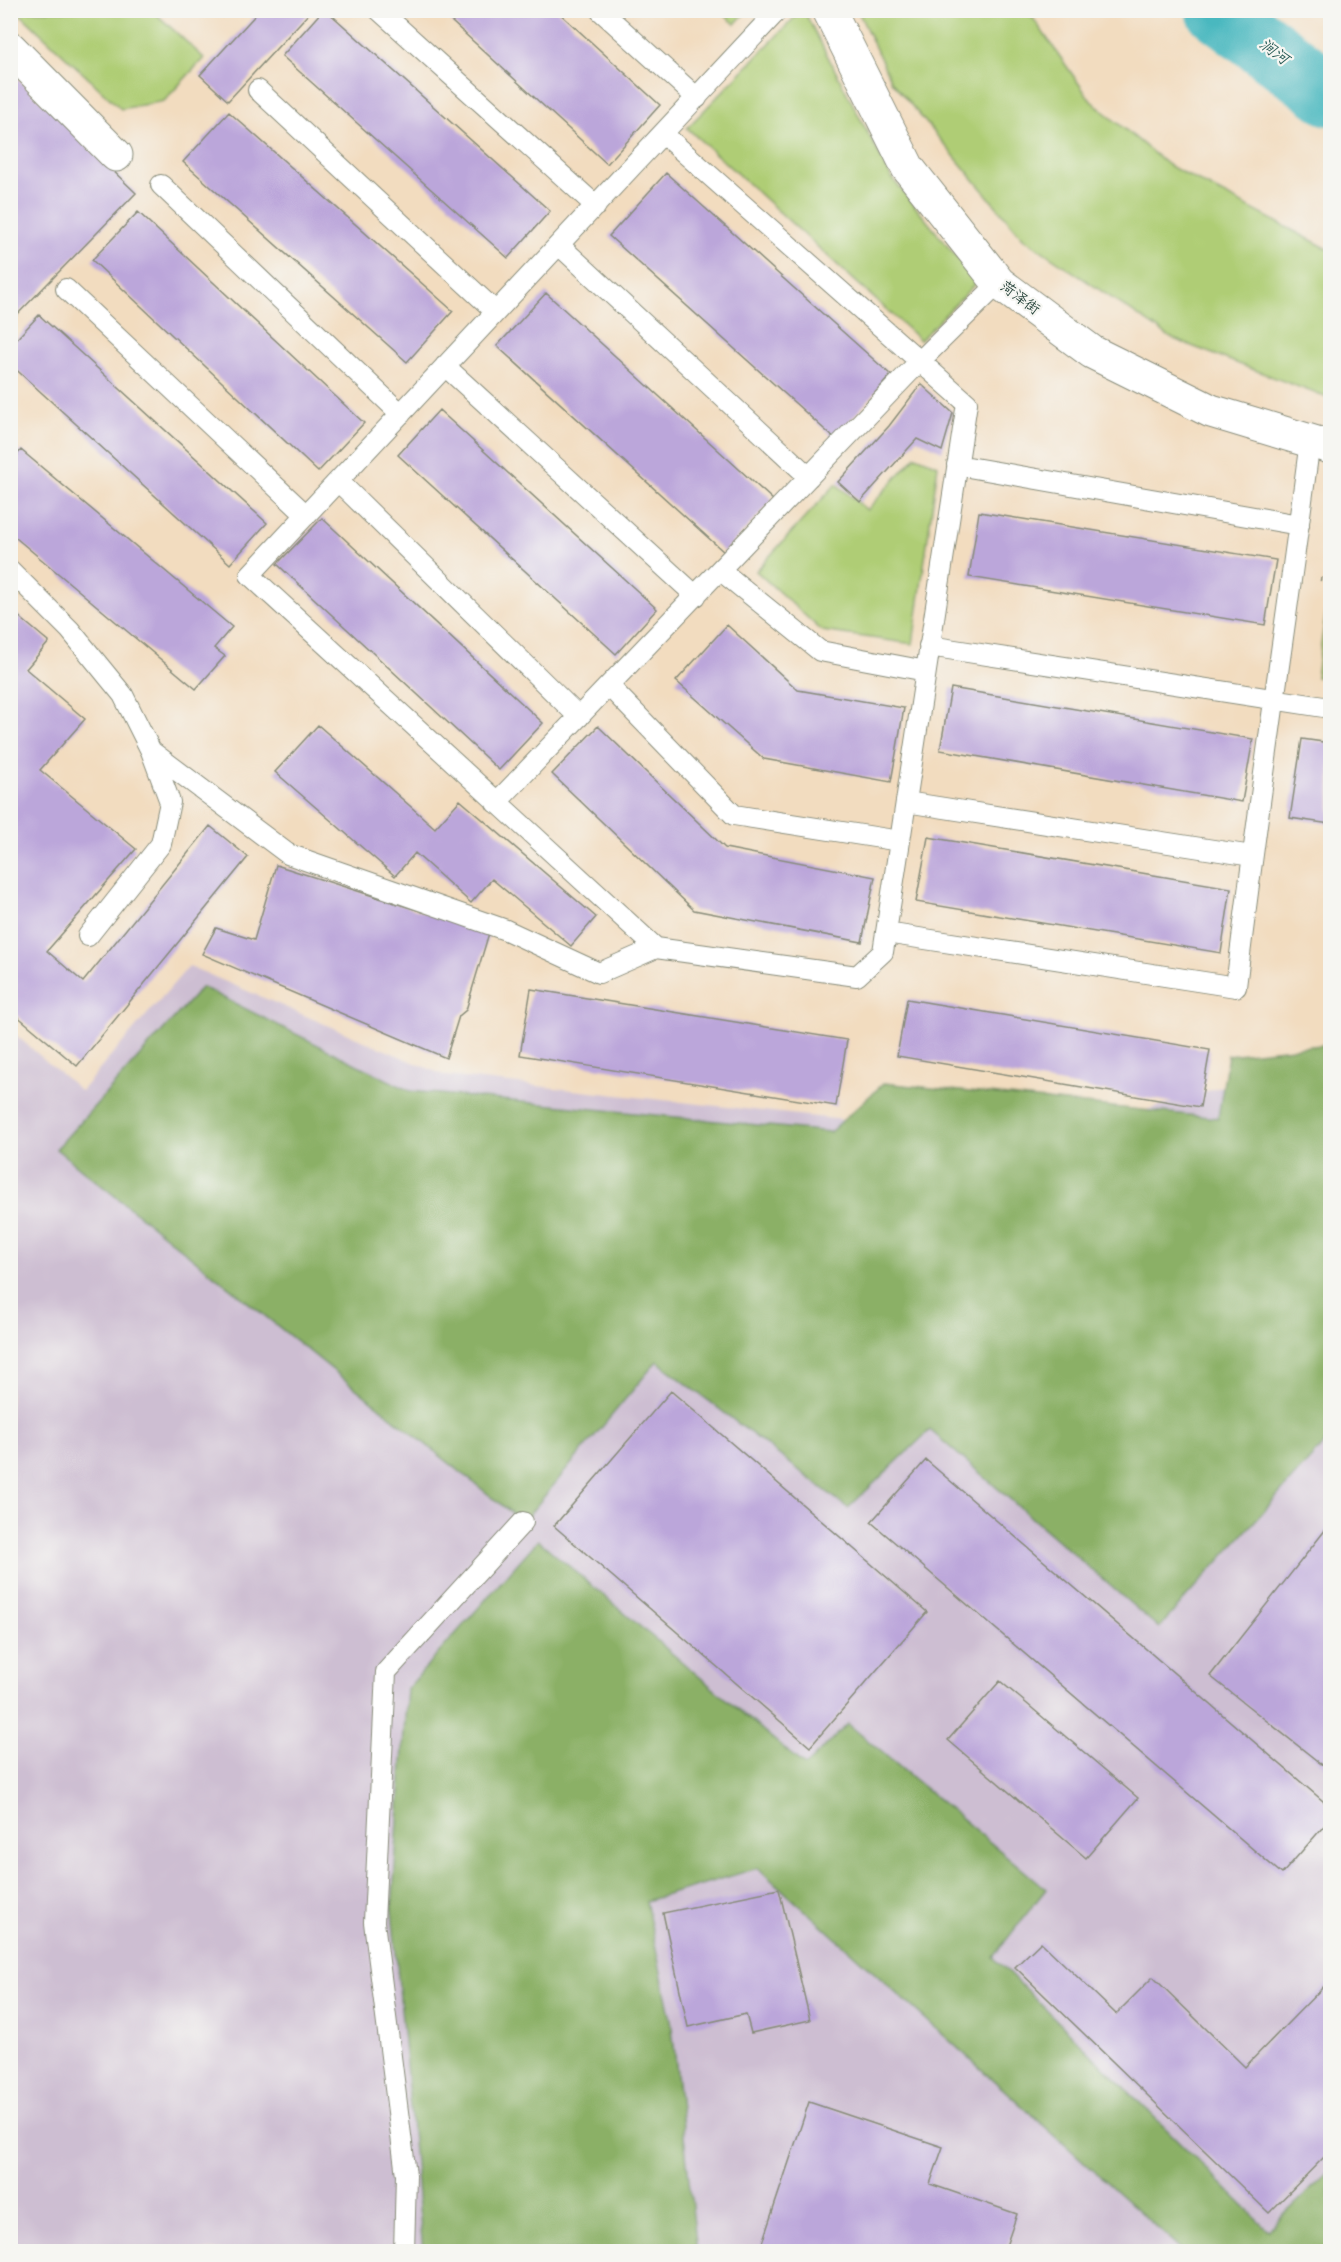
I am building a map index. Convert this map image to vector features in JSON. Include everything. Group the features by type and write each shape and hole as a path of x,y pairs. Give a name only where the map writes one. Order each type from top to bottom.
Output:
{"street":[{"name":"菏泽街","path":"829,10 908,168 999,283 1092,352 1211,411 1320,444"},
{"path":"10,48 116,155"}],"lane":[{"path":"378,10 596,206"},
{"path":"600,10 697,98"},
{"path":"656,948 250,576 778,10"},
{"path":"258,90 496,312"},
{"path":"151,751 288,854 506,930 599,973 656,948 857,976 883,952 967,403 663,134"},
{"path":"160,185 401,414"},
{"path":"559,245 809,477"},
{"path":"496,803 920,362 999,283"},
{"path":"66,289 306,515"},
{"path":"445,366 696,596"},
{"path":"886,933 1236,987 1252,856 1276,700 1299,525 1320,444"},
{"path":"957,465 1299,525"},
{"path":"338,480 579,717"},
{"path":"10,570 70,630 123,695 151,751 170,802 161,844 88,936"},
{"path":"720,570 820,651 926,671"},
{"path":"930,646 1330,708"},
{"path":"609,686 734,815 900,841"},
{"path":"906,802 1252,856"},
{"path":"404,2252 406,2175 374,1922 386,1672 523,1522"}],"shaded area":[{"path":"189,966 446,1076 1042,1142 1330,1053 1330,2251 11,2251 10,1030 81,1091"}],"green space":[{"path":"17,11 153,11 204,58 164,101 121,109"},
{"path":"720,11 747,11 735,24"},
{"path":"801,11 804,11 891,177 977,282 920,340 687,128"},
{"path":"858,11 1028,11 1091,101 1168,165 1330,250 1330,399 1171,338 1023,238 891,81"},
{"path":"916,456 938,465 913,644 822,631 756,571 836,484 867,510"},
{"path":"1330,594 1330,679 1316,677"},
{"path":"202,987 410,1091 830,1132 884,1083 1218,1118 1228,1055 1330,1044 1330,1437 1159,1628 930,1430 848,1508 657,1361 523,1522 56,1149"},
{"path":"538,1540 805,1766 848,1724 1046,1889 993,1957 1268,2230 1328,2173 1330,2175 1330,2251 1183,2251 758,1868 646,1901 671,2020 697,2251 423,2251 392,1910 407,1689"}],"building":[{"path":"260,10 312,10 228,101 200,75"},
{"path":"323,10 326,10 550,211 508,258 282,56"},
{"path":"439,10 556,10 660,105 607,164"},
{"path":"15,76 136,193 10,322 10,81"},
{"path":"229,112 453,311 407,362 183,162"},
{"path":"666,173 891,375 834,438 609,236"},
{"path":"138,212 364,423 318,472 92,260"},
{"path":"546,293 773,500 724,552 497,346"},
{"path":"39,315 267,523 230,564 10,364 10,346"},
{"path":"921,384 953,413 942,451 917,439 860,502 838,482 889,426"},
{"path":"439,410 657,609 616,654 398,455"},
{"path":"21,450 232,627 214,648 225,656 196,689 10,533 10,463"},
{"path":"979,512 1276,560 1265,625 969,577"},
{"path":"322,518 543,723 499,770 277,564"},
{"path":"10,609 49,642 26,669 85,719 40,770 136,849 47,951 83,982 210,826 248,857 77,1066 10,1010"},
{"path":"727,625 798,690 904,708 891,782 764,759 676,681"},
{"path":"951,688 1253,739 1242,802 940,750"},
{"path":"318,725 435,828 460,800 596,917 571,946 492,879 471,903 415,853 395,876 275,772"},
{"path":"598,726 725,848 875,877 862,942 694,910 552,774"},
{"path":"1302,739 1330,743 1330,824 1290,818"},
{"path":"928,837 1231,888 1221,953 916,902"},
{"path":"276,865 489,933 466,1010 459,1016 446,1058 202,954 216,928 254,940"},
{"path":"531,989 847,1040 836,1106 520,1055"},
{"path":"907,999 1210,1050 1200,1107 897,1056"},
{"path":"671,1391 927,1612 810,1747 554,1526"},
{"path":"926,1460 1330,1807 1330,1819 1282,1874 871,1522"},
{"path":"1330,1524 1330,1771 1210,1676"},
{"path":"1000,1681 1138,1798 1086,1858 948,1740"},
{"path":"779,1889 810,2020 751,2033 746,2014 688,2027 663,1913"},
{"path":"1041,1942 1116,2014 1153,1977 1245,2067 1330,1980 1330,2151 1269,2213 1015,1967"},
{"path":"809,2102 943,2147 930,2184 1017,2214 1005,2249 1011,2252 759,2252"}],"waterway":[{"name":"涧河","path":"1218,10 1330,94"}]}
